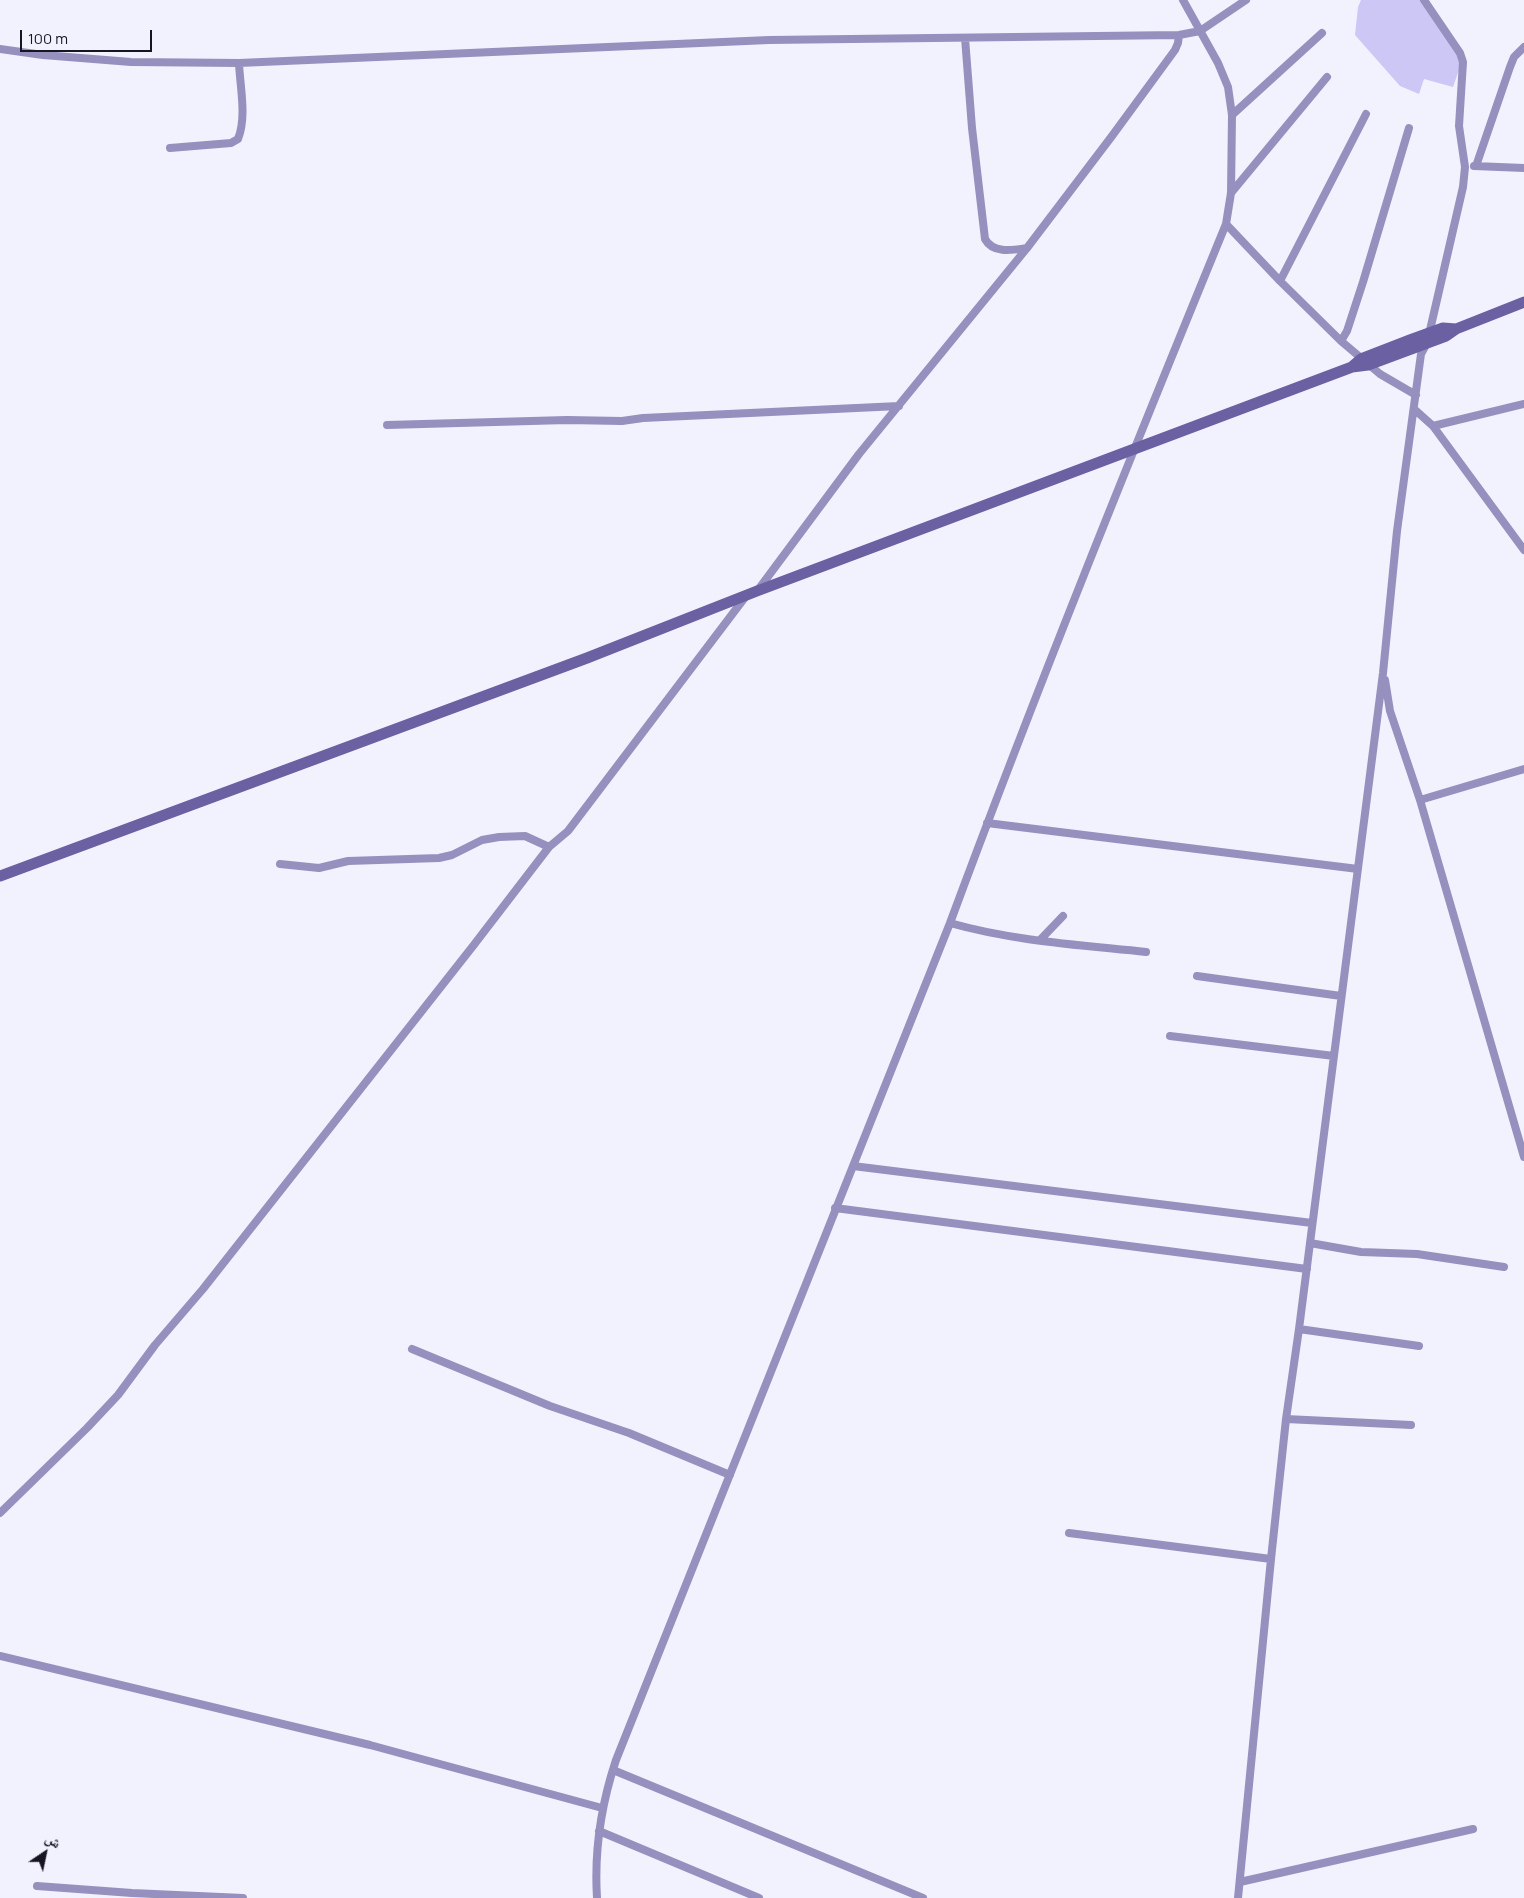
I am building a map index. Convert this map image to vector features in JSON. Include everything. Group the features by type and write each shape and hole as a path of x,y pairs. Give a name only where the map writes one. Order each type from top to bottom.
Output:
{"main road":[{"path":"0,876 587,658 752,593 1360,363 1415,347 1444,328 1456,329 1524,302"}],"street":[{"path":"597,1898 595,1867 599,1831 602,1808 613,1770 950,923 1133,449 1226,224 1231,193 1232,114 1228,87 1218,63 1183,0"},
{"path":"0,49 43,55 131,62 239,63 769,40 1179,35 1200,32 1246,0"},
{"path":"1238,1898 1286,1419 1383,673 1397,531 1416,395 1415,347 1428,338 1463,187 1465,166 1459,126 1463,62 1460,53 1424,0"},
{"path":"1232,114 1322,33"},
{"path":"0,1513 118,1395 156,1345 203,1289 549,847 568,831 859,454 1027,248 1175,50 1179,35"},
{"path":"965,38 972,128 985,239 988,245 996,248 1009,250 1027,248"},
{"path":"1476,166 1510,67 1514,58 1524,47"},
{"path":"170,148 222,144 238,140 241,130 242,110 239,63"},
{"path":"1231,193 1327,77"},
{"path":"1280,281 1366,114"},
{"path":"1341,341 1347,332 1363,282 1409,128"},
{"path":"1465,166 1524,168"},
{"path":"1226,224 1341,341 1360,363 1416,395"},
{"path":"1433,426 1524,404"},
{"path":"387,425 558,420 622,421 643,418 899,406"},
{"path":"1414,409 1433,426 1524,550"},
{"path":"1383,673 1390,711 1420,800 1524,1157"},
{"path":"1420,800 1524,769"},
{"path":"987,823 1358,869"},
{"path":"280,864 319,868 348,861 439,858 452,855 482,840 500,837 525,836 549,847"},
{"path":"1040,940 1062,916"},
{"path":"950,923 972,930 1146,952"},
{"path":"1197,976 1341,996"},
{"path":"1170,1036 1334,1056"},
{"path":"853,1166 1312,1223"},
{"path":"835,1208 1307,1269"},
{"path":"1310,1243 1361,1252 1417,1254 1504,1267"},
{"path":"1299,1329 1419,1346"},
{"path":"412,1349 550,1406 629,1433 730,1474"},
{"path":"1286,1419 1412,1426"},
{"path":"1069,1533 1271,1559"},
{"path":"0,1656 370,1745 602,1808"},
{"path":"613,1770 923,1898"},
{"path":"1240,1882 1473,1828"},
{"path":"599,1831 759,1898"},
{"path":"37,1886 243,1898"}],"shaded area":[{"path":"1361,0 1420,0 1459,57 1460,67 1453,87 1424,79 1419,94 1400,86 1355,35 1358,7"}]}
